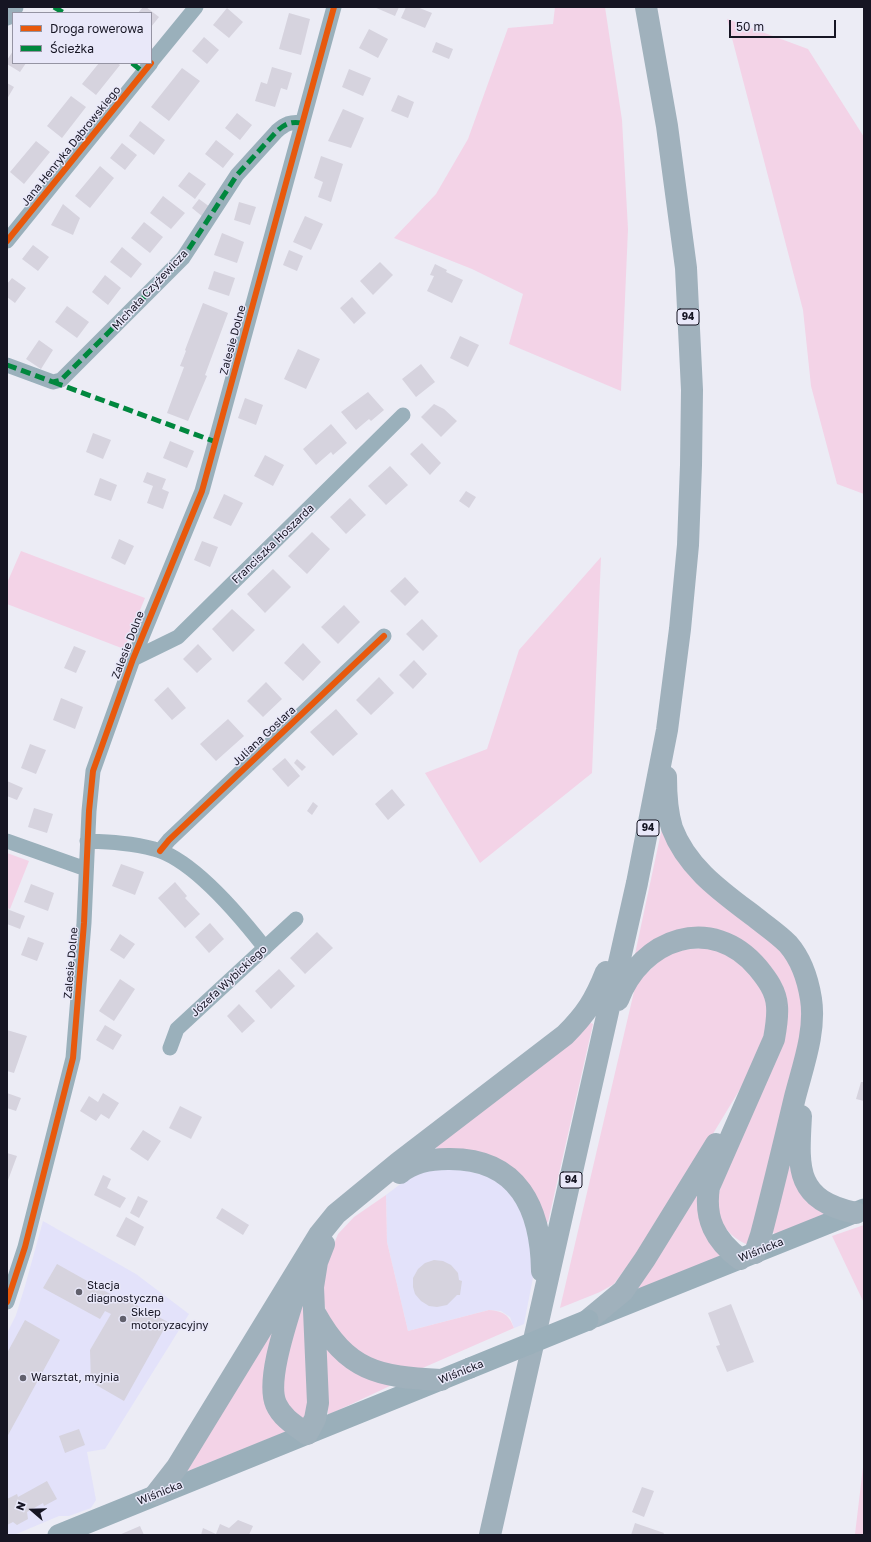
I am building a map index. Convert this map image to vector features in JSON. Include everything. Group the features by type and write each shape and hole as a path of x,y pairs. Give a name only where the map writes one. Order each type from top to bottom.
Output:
{"main road":[{"path":"7,15 13,7"},
{"name":"94","path":"490,1535 543,1307 598,1053 637,883 666,730 680,629 688,545 692,390 686,268 667,126 646,7"},
{"path":"598,1053 620,994 636,968 646,957 662,946 676,940 705,938 717,940 730,945 755,964 773,990 777,1004 777,1022 774,1039 766,1060 750,1091 709,1188 706,1203 709,1217 715,1231 730,1252 747,1256 761,1235 804,1067 812,1019 811,1000 807,980 799,961 788,945 776,933 708,880 696,868 679,842 672,827 668,811 666,730"},
{"path":"156,1494 171,1476 319,1235 336,1214 398,1163 546,1050 581,1019 596,998 627,926"},
{"path":"804,1067 799,1146 800,1167 813,1193 823,1202 838,1209 860,1211"},
{"path":"588,1320 623,1291 645,1259 750,1091"},
{"path":"306,1258 284,1331 274,1378 276,1404 285,1417 307,1434 315,1419 318,1403 314,1287 317,1262 327,1237 341,1220 402,1171 416,1163 435,1159 459,1159 479,1162 496,1169 515,1182 529,1203 537,1223 542,1245 543,1307"},
{"name":"Wiśnicka","path":"58,1535 125,1504 156,1494 307,1434 860,1211"},
{"path":"314,1310 338,1348 352,1360 384,1374 402,1378 441,1380"}],"street":[{"name":"Jana Henryka Dąbrowskiego","path":"152,62 196,7"},
{"name":"Zalesie Dolne","path":"7,1302 25,1247 73,1058 84,923 87,841 93,771 132,659 202,491 334,7"},
{"name":"Jana Henryka Dąbrowskiego","path":"7,241 150,64"},
{"name":"Michała Czyżewicza","path":"7,365 53,382 61,380 183,258 237,175 277,131 283,125 294,122 302,123"},
{"name":"Franciszka Hoszarda","path":"132,659 178,637 403,415"},
{"name":"Juliana Goslara","path":"160,851 168,840 384,636"},
{"path":"7,841 86,869"},
{"path":"87,841 106,842 155,849 175,858 209,885 265,948"},
{"name":"Józefa Wybickiego","path":"170,1048 177,1030 296,919"}],"shaded area":[{"path":"555,7 605,7 622,120 628,229 621,391 509,344 523,294 472,269 394,238 436,194 468,139 508,28 553,24"},
{"path":"727,19 808,49 864,137 864,494 837,484 811,386 803,310"},
{"path":"21,551 145,598 124,649 7,604 7,583"},
{"path":"601,557 592,773 480,863 425,773 487,749 519,650"},
{"path":"663,823 778,944 799,980 804,1029 749,1245 735,1238 724,1227 718,1216 717,1199 784,990 778,977 769,965 747,944 635,954"},
{"path":"7,853 29,861 10,909 7,908"},
{"path":"690,946 722,949 761,978 772,1023 754,1066 662,1218 614,1284 600,1292 560,1308 636,983 667,954"},
{"path":"589,1022 593,1024 548,1222 545,1223 538,1200 438,1153 436,1147"},
{"path":"727,1136 703,1224 720,1256 633,1293"},
{"path":"792,1152 832,1213 775,1235 770,1228"},
{"path":"455,1168 500,1179 525,1213 536,1262 524,1324 514,1328 510,1317 501,1311 489,1310 408,1331 387,1242 386,1195 416,1172"},
{"path":"386,1195 387,1242 408,1331 489,1310 498,1311 505,1314 514,1328 418,1370 383,1364 351,1348 328,1318 322,1296 328,1259 338,1234 354,1217"},
{"path":"43,1221 136,1274 189,1314 105,1449 87,1452 96,1500 91,1508 69,1516 59,1516 14,1535 7,1535 7,1333 16,1315"},
{"path":"864,1225 864,1303 832,1236"},
{"path":"305,1289 308,1424 304,1422 288,1405 281,1391 282,1369 285,1356"},
{"path":"285,1305 271,1357 288,1431 183,1473"},
{"path":"320,1331 392,1385 328,1415"},
{"path":"864,1459 864,1535 855,1534"}],"building":[{"path":"143,7 146,7 159,17 152,26 152,12 139,12"},
{"path":"374,7 399,7 395,16"},
{"path":"406,7 417,7 432,13 425,28 401,18"},
{"path":"227,8 243,22 229,38 213,25"},
{"path":"289,13 310,19 301,55 279,49"},
{"path":"369,29 388,39 378,58 359,48"},
{"path":"204,37 219,50 207,64 192,51"},
{"path":"436,42 453,49 449,59 432,52"},
{"path":"12,52 12,64 25,64 20,72 7,64 7,60"},
{"path":"98,64 120,65 96,95 82,84"},
{"path":"272,67 292,73 287,90 281,88 275,107 255,101 261,82 267,84"},
{"path":"182,68 200,81 169,121 151,107"},
{"path":"349,69 371,78 363,96 342,87"},
{"path":"7,83 14,87 7,99"},
{"path":"398,95 414,102 408,118 391,111"},
{"path":"71,96 86,107 62,138 47,126"},
{"path":"343,109 364,118 351,148 328,141"},
{"path":"237,113 252,125 240,140 225,128"},
{"path":"140,121 165,140 154,155 129,136"},
{"path":"216,140 234,154 223,168 205,154"},
{"path":"36,141 50,152 24,184 10,172"},
{"path":"122,143 137,155 125,170 110,158"},
{"path":"321,156 343,164 331,202 318,197 323,182 314,178"},
{"path":"100,166 114,178 90,208 75,196"},
{"path":"189,172 206,184 195,199 178,186"},
{"path":"163,196 185,213 171,229 150,213"},
{"path":"199,199 210,207 203,217 192,208"},
{"path":"239,202 256,207 250,225 234,220"},
{"path":"63,204 80,218 73,235 51,225"},
{"path":"305,216 323,224 311,250 293,242"},
{"path":"144,222 163,237 150,253 131,238"},
{"path":"222,233 244,242 237,263 214,255"},
{"path":"33,245 49,257 38,271 22,259"},
{"path":"122,247 142,264 131,278 110,262"},
{"path":"289,250 303,256 297,271 283,265"},
{"path":"380,262 393,275 373,295 360,281"},
{"path":"435,264 447,270 446,272 463,280 452,303 427,291 434,276 430,275"},
{"path":"214,271 235,278 229,296 208,289"},
{"path":"105,275 121,288 108,305 92,292"},
{"path":"12,278 26,288 15,303 7,297 7,284"},
{"path":"352,297 366,313 354,324 340,308"},
{"path":"203,303 228,313 205,375 207,376 188,421 167,413 184,367 180,366 186,351 185,350"},
{"path":"67,306 89,322 77,338 55,322"},
{"path":"460,336 479,345 468,367 450,358"},
{"path":"39,340 53,350 41,369 26,359"},
{"path":"298,349 320,359 306,389 284,379"},
{"path":"421,364 435,382 416,397 402,379"},
{"path":"368,392 384,410 371,421 369,419 356,430 341,412"},
{"path":"245,398 263,405 256,425 238,418"},
{"path":"434,404 444,409 457,421 441,437 421,417"},
{"path":"331,424 347,443 333,455 331,452 316,465 303,449"},
{"path":"93,433 111,440 103,459 86,452"},
{"path":"170,441 194,451 187,468 163,458"},
{"path":"422,443 441,463 430,475 410,454"},
{"path":"265,455 284,465 273,486 254,476"},
{"path":"390,466 408,485 386,505 368,486"},
{"path":"147,472 166,479 162,489 169,492 163,509 147,503 153,486 143,482"},
{"path":"100,478 117,485 111,501 94,495"},
{"path":"466,491 476,497 469,508 459,501"},
{"path":"224,494 243,503 231,526 213,518"},
{"path":"350,498 366,515 346,534 330,517"},
{"path":"312,532 330,549 307,574 288,556"},
{"path":"119,539 134,546 125,565 111,558"},
{"path":"202,541 218,547 210,567 194,560"},
{"path":"273,569 291,587 265,613 247,594"},
{"path":"405,577 419,592 405,606 390,591"},
{"path":"344,605 360,622 338,644 321,627"},
{"path":"232,609 255,630 233,652 212,629"},
{"path":"422,619 438,636 423,651 406,634"},
{"path":"303,643 321,662 303,681 284,663"},
{"path":"198,644 212,659 197,673 183,659"},
{"path":"74,646 86,651 76,673 64,668"},
{"path":"414,660 427,674 413,689 399,675"},
{"path":"379,677 394,693 371,715 356,700"},
{"path":"266,682 282,699 263,717 247,701"},
{"path":"168,687 186,708 172,720 154,700"},
{"path":"61,698 83,707 75,729 53,720"},
{"path":"336,709 358,734 333,756 310,732"},
{"path":"228,719 244,736 216,761 200,744"},
{"path":"30,744 46,750 36,774 21,768"},
{"path":"285,758 300,776 288,787 272,769"},
{"path":"297,759 306,767 302,771 294,763"},
{"path":"7,781 23,788 17,800 7,796"},
{"path":"392,789 405,805 388,820 375,804"},
{"path":"313,802 318,806 312,815 307,811"},
{"path":"34,808 53,814 47,833 28,827"},
{"path":"121,864 144,872 135,895 112,886"},
{"path":"175,882 187,896 185,898 200,914 185,928 158,898"},
{"path":"31,884 54,893 48,911 24,902"},
{"path":"7,909 25,916 20,929 7,924"},
{"path":"210,923 224,939 209,953 195,937"},
{"path":"317,932 333,948 305,974 290,958"},
{"path":"120,934 135,944 124,959 110,950"},
{"path":"28,937 44,943 37,961 21,955"},
{"path":"279,969 295,986 271,1009 255,991"},
{"path":"120,979 135,989 114,1021 99,1011"},
{"path":"239,1004 255,1021 242,1033 227,1016"},
{"path":"105,1025 122,1035 113,1050 96,1040"},
{"path":"7,1030 27,1036 14,1073 7,1071"},
{"path":"861,1082 864,1082 864,1101 856,1099"},
{"path":"7,1093 21,1098 16,1111 7,1108"},
{"path":"103,1093 119,1103 109,1119 101,1114 96,1121 80,1111 89,1096 98,1102"},
{"path":"180,1106 202,1117 191,1139 169,1128"},
{"path":"143,1130 161,1141 148,1161 130,1149"},
{"path":"7,1153 17,1156 7,1183"},
{"path":"103,1175 111,1179 107,1188 126,1198 120,1208 94,1195"},
{"path":"138,1196 148,1201 139,1218 130,1213"},
{"path":"222,1208 249,1225 243,1235 216,1218"},
{"path":"126,1217 144,1227 135,1246 116,1236"},
{"path":"434,1260 443,1261 451,1265 458,1273 459,1280 462,1281 460,1295 457,1295 447,1305 437,1307 429,1306 421,1301 415,1294 413,1287 413,1278 418,1269 425,1263"},
{"path":"57,1264 114,1296 112,1298 117,1301 120,1296 168,1322 124,1401 91,1382 90,1350 111,1314 105,1311 100,1319 43,1288"},
{"path":"731,1304 754,1362 727,1372 716,1346 720,1345 708,1313"},
{"path":"25,1320 60,1340 7,1437 7,1353"},
{"path":"79,1429 85,1445 65,1453 59,1436"},
{"path":"47,1481 57,1499 44,1506 43,1503 27,1512 28,1519 17,1525 13,1522 7,1525 7,1499 17,1494 18,1497"},
{"path":"642,1487 654,1491 644,1517 632,1512"},
{"path":"238,1520 253,1526 249,1535 201,1535 203,1528 216,1534 220,1524 229,1528"},
{"path":"635,1523 664,1533 663,1535 631,1535"},
{"path":"140,1526 144,1535 119,1535"}],"marked path":[{"path":"54,7 62,12"},
{"path":"133,64 143,72"},
{"path":"7,365 53,382 61,380 183,258 237,175 277,131 288,124 295,122 302,123"},
{"path":"53,382 216,442"}],"cycle path":[{"path":"7,1302 25,1247 73,1058 84,923 89,811 93,771 133,659 202,491 334,7"},
{"path":"7,241 150,64"},
{"path":"160,851 169,840 384,636"}],"place":[{"name":"Stacja diagnostyczna","path":"79,1292"},
{"name":"Sklep motoryzacyjny","path":"123,1319"},
{"name":"Warsztat, myjnia","path":"23,1378"}]}
